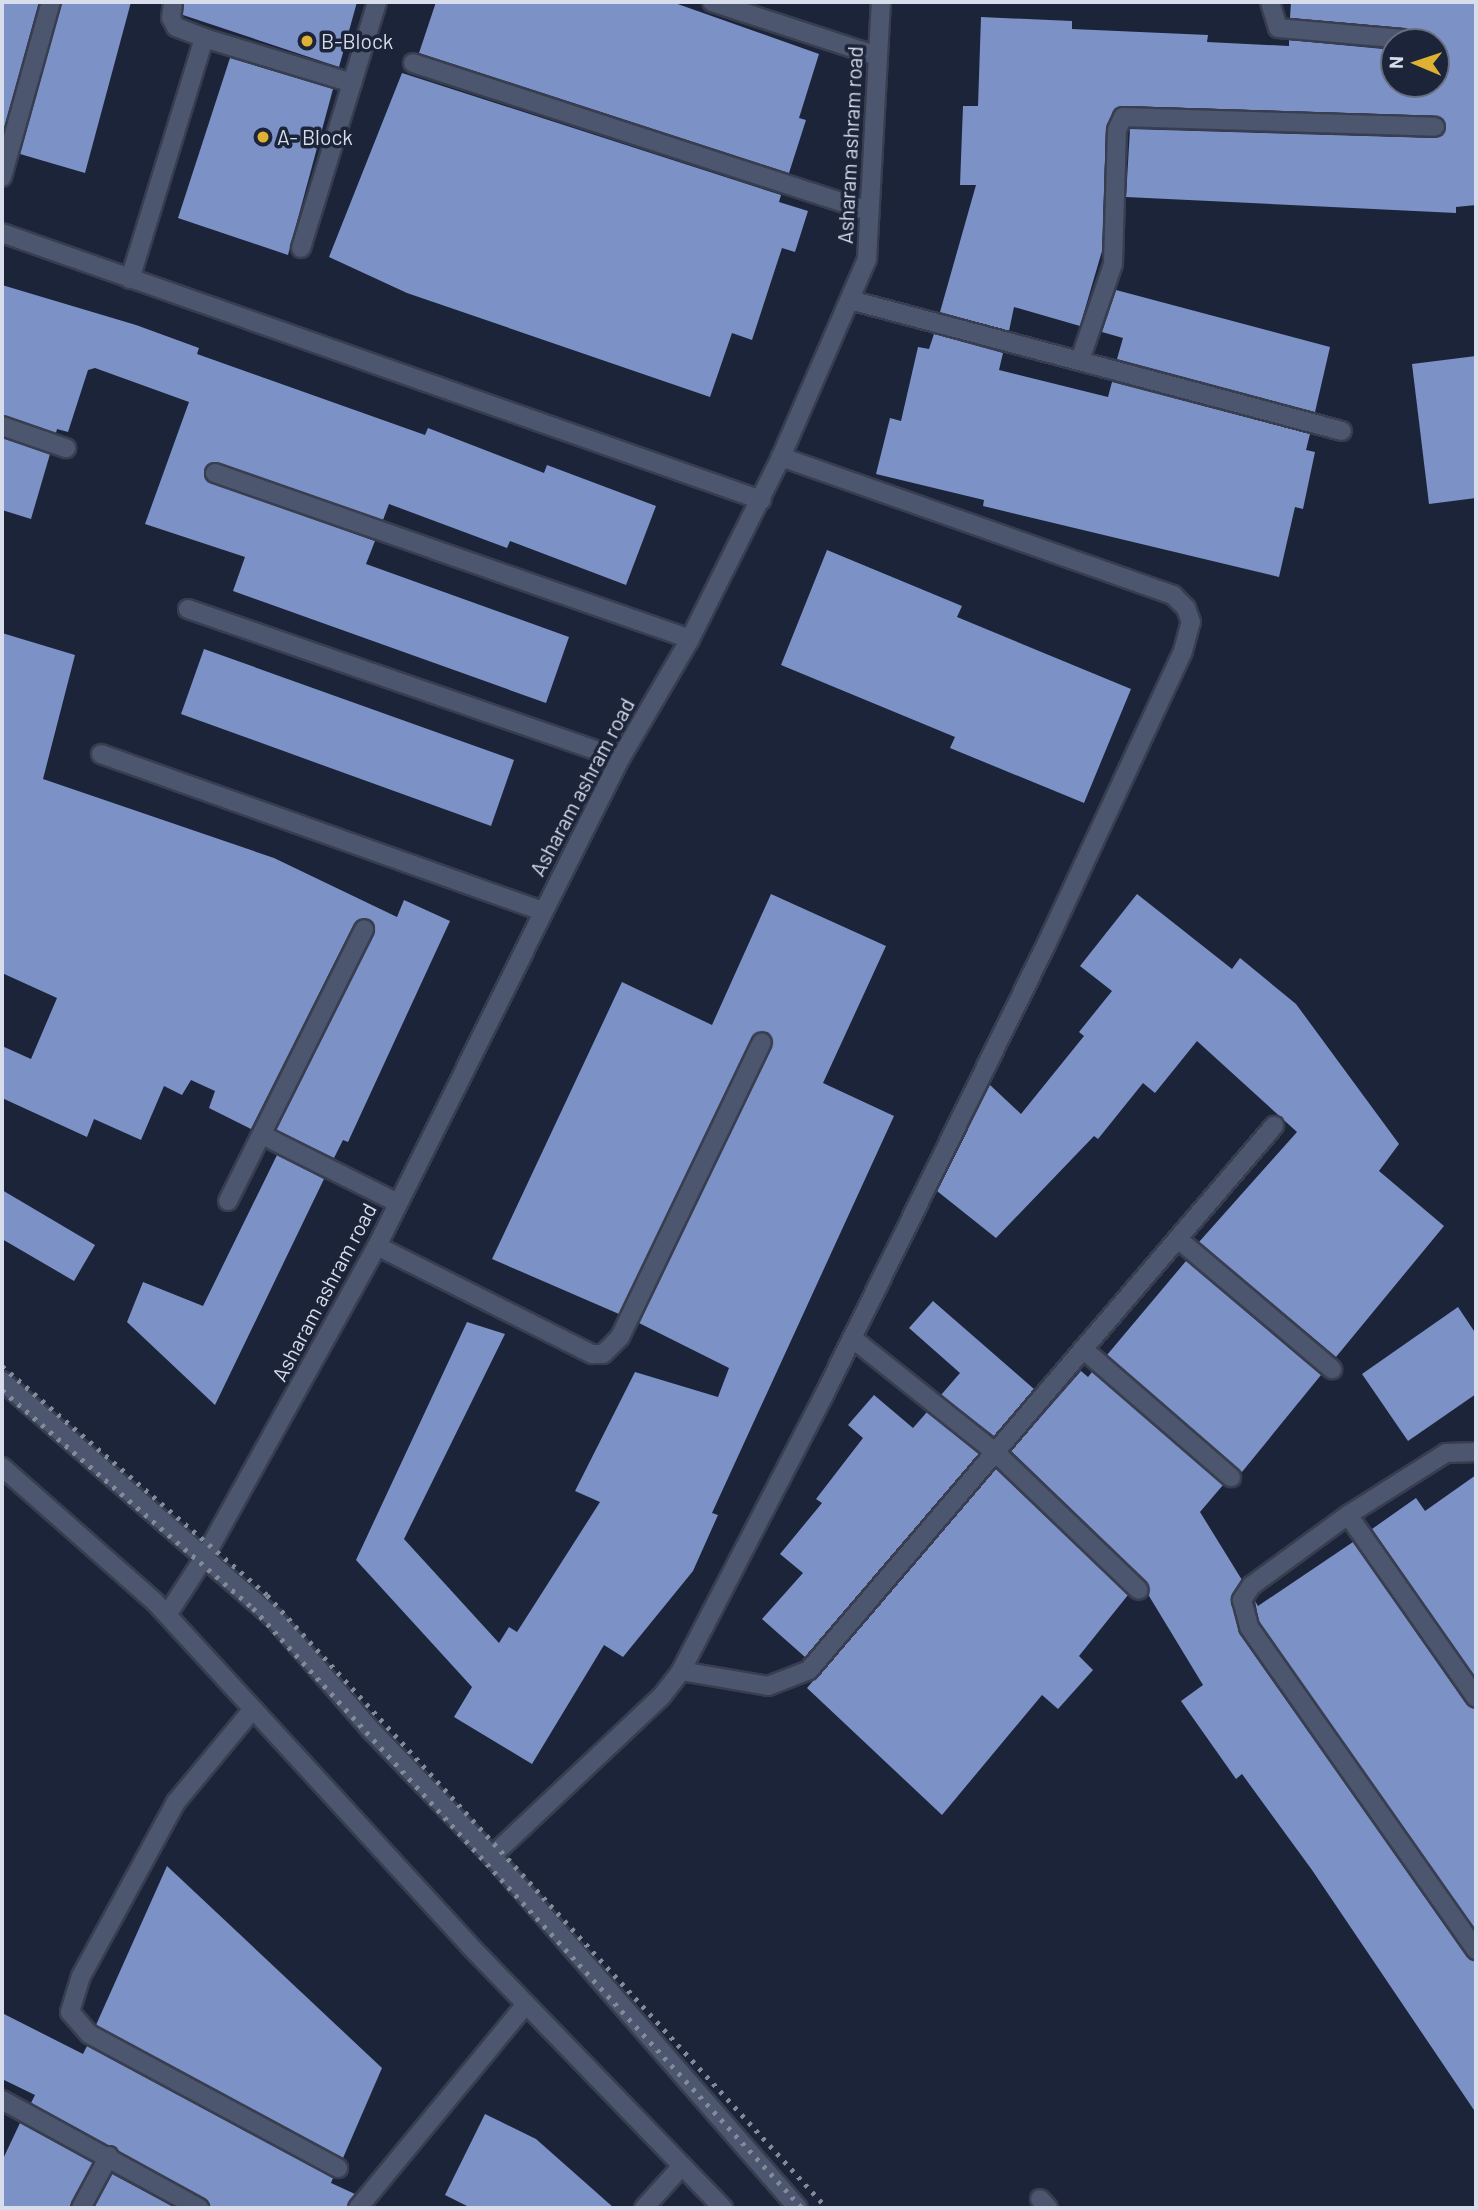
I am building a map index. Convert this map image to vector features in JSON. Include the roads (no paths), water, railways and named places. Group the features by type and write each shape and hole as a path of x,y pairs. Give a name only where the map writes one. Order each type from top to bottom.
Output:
{"street":[{"path":"2,177 51,2"},
{"path":"173,2 171,18 176,27 352,83"},
{"path":"301,248 377,2"},
{"path":"712,2 877,56"},
{"name":"Asharam ashram road","path":"167,1615 204,1558 377,1246 620,759 690,639 781,457 867,259 881,2"},
{"path":"1270,2 1278,28 1380,38"},
{"path":"130,279 204,38"},
{"path":"413,63 869,211"},
{"path":"1080,360 1113,264 1117,130 1123,117 1435,127"},
{"path":"2,233 761,500"},
{"path":"850,300 1342,431"},
{"path":"2,426 66,447"},
{"path":"492,1856 662,1697 681,1671 852,1338 1051,932 1184,651 1191,622 1186,608 1173,596 781,457"},
{"path":"215,473 690,639"},
{"path":"188,608 620,759"},
{"path":"101,754 543,911"},
{"path":"228,1201 363,929"},
{"path":"377,1246 592,1354 603,1354 620,1337 762,1042"},
{"path":"681,1671 768,1686 809,1670 1274,1126"},
{"path":"262,1135 398,1203"},
{"path":"1178,1239 1332,1369"},
{"path":"852,1338 995,1452 1139,1590"},
{"path":"1083,1349 1231,1477"},
{"path":"2,1381 273,1617 371,1730 492,1856 798,2208"},
{"path":"1476,1452 1460,1449 1446,1453 1348,1515 1251,1586 1242,1600 1243,1616 1476,1950"},
{"path":"2,1467 167,1615 526,2004 723,2208"},
{"path":"1348,1515 1476,1698"},
{"path":"253,1709 176,1802 80,1976 70,2012 89,2034 338,2168"},
{"path":"358,2208 526,2004"},
{"path":"2,2100 109,2156 199,2208"},
{"path":"81,2208 109,2156"},
{"path":"644,2208 682,2166"}],"railway":[{"path":"2,1366 267,1595 827,2208"},
{"path":"2,1390 253,1608 802,2208"}],"place":[{"name":"B-Block","path":"307,41"},
{"name":"A- Block","path":"263,137"}]}
